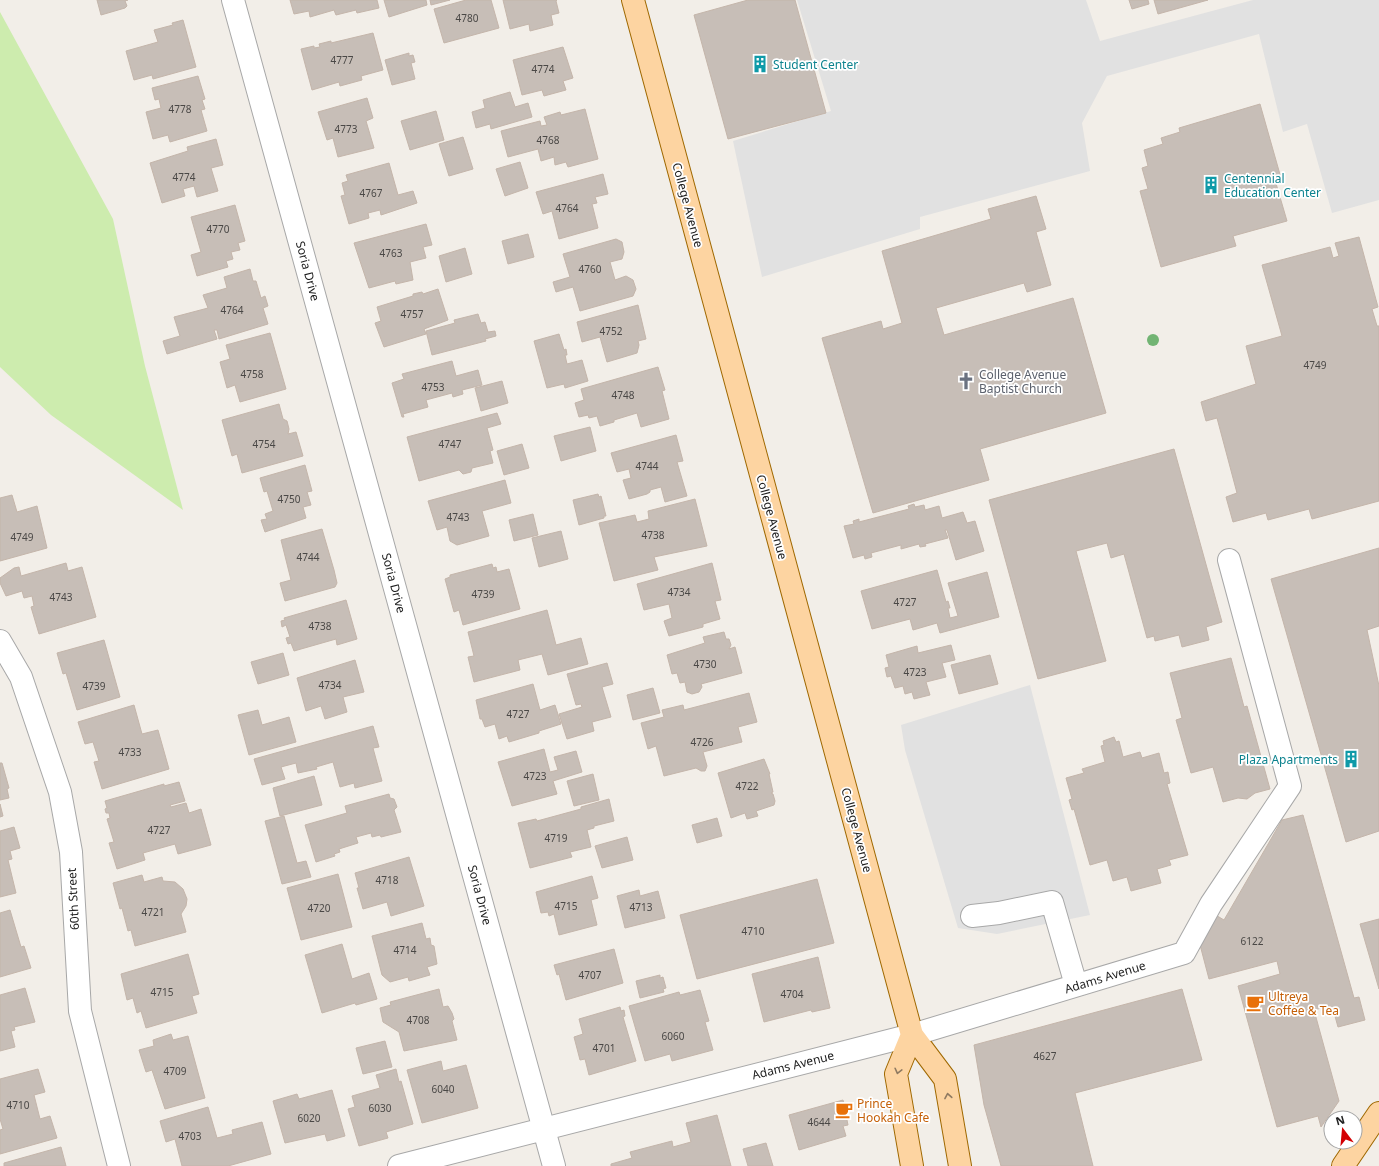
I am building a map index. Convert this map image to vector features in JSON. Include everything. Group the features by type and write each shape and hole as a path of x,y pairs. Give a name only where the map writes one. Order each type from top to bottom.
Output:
{"main road":[{"name":"College Avenue","path":"632,0 912,1035 945,1079 960,1166"},
{"path":"912,1035 896,1074 912,1166"},
{"path":"1343,1166 1379,1113"}],"street":[{"name":"Soria Drive","path":"233,0 554,1166"},
{"name":"Adams Avenue","path":"399,1166 912,1035 1184,953 1211,904 1290,786 1229,560"},
{"name":"60th Street","path":"0,641 21,677 60,792 71,852 80,1011 119,1166"},
{"path":"972,916 999,913 1052,902 1076,985"}],"green space":[{"path":"0,12 113,219 145,366 183,510 51,415 0,367"}],"shaded area":[{"path":"797,0 1086,0 1100,41 1253,0 1379,0 1379,200 1332,213 1307,124 1283,132 1259,34 1107,76 1082,123 1090,171 920,217 920,229 762,277 733,141 831,111"},
{"path":"1030,685 1090,915 997,934 958,928 905,750 901,725"}],"building":[{"path":"97,0 128,0 125,1 127,6 125,8 101,15"},
{"path":"290,0 377,0 379,8 357,13 356,10 336,15 334,10 310,17 309,11 294,14"},
{"path":"384,0 426,0 427,5 389,17"},
{"path":"430,0 450,0 431,5"},
{"path":"466,0 491,0 499,28 444,43 434,9"},
{"path":"503,0 557,0 559,13 551,15 553,25 530,31 529,24 510,29"},
{"name":"Student Center","path":"748,0 795,0 826,113 728,139 694,15"},
{"path":"1129,0 1148,0 1149,4 1132,9"},
{"path":"1154,0 1208,0 1158,14"},
{"path":"183,20 196,67 153,79 152,75 134,80 126,51 158,42 154,30 173,25 172,23"},
{"path":"373,33 383,70 361,76 362,80 340,86 339,82 312,90 301,49 314,46 314,48 320,47 319,44 331,41 331,43"},
{"path":"563,47 573,78 563,81 566,90 544,96 542,90 522,95 513,60"},
{"path":"409,53 409,56 413,55 415,62 411,63 415,79 392,85 385,60"},
{"path":"198,76 205,99 202,100 205,109 201,110 207,131 170,142 168,135 153,139 146,112 161,108 159,99 155,100 152,88"},
{"path":"510,92 515,107 528,103 532,117 491,129 490,124 476,128 472,112 485,108 483,100"},
{"path":"367,98 373,118 366,121 374,148 338,157 333,138 327,140 318,112"},
{"name":"Centennial Education Center","path":"1260,104 1281,178 1275,180 1287,221 1233,236 1236,246 1161,267 1140,191 1148,189 1142,168 1148,166 1144,150 1163,144 1161,138 1180,132 1179,128"},
{"path":"585,109 598,159 568,167 566,162 555,165 554,157 541,161 538,149 508,157 501,131 540,121 541,126 547,125 544,117 560,112 561,115"},
{"path":"436,111 444,140 410,150 401,121"},
{"path":"463,137 473,169 449,176 439,144"},
{"path":"216,139 223,165 211,168 218,191 197,197 194,186 183,189 185,196 162,203 150,163 188,151 187,147"},
{"path":"520,162 528,188 505,196 496,169"},
{"path":"389,163 398,195 413,191 417,203 381,215 380,210 368,213 369,218 349,224 341,196 345,195 342,183 348,181 346,175"},
{"path":"603,174 608,194 595,197 597,203 592,204 598,228 559,239 552,211 543,214 536,192"},
{"name":"College Avenue Baptist Church","path":"1036,196 1046,229 1036,232 1051,285 1027,292 1024,283 936,308 944,335 1073,298 1106,413 980,449 989,480 873,513 822,338 881,321 883,329 902,323 882,251 991,219 988,209"},
{"path":"235,205 245,241 238,243 240,250 231,252 233,259 226,261 228,267 197,276 191,255 201,252 191,217"},
{"path":"426,224 432,245 423,247 426,258 410,262 413,280 396,284 395,281 369,288 354,243"},
{"path":"528,234 534,257 508,264 502,241"},
{"path":"1359,237 1378,307 1372,309 1377,326 1379,326 1379,501 1312,519 1309,509 1268,520 1266,513 1233,522 1226,497 1237,493 1217,418 1206,421 1201,402 1256,384 1246,346 1282,336 1262,265 1330,247 1333,258 1339,256 1335,243"},
{"path":"616,239 622,242 624,252 622,259 610,262 615,280 626,276 633,280 636,289 633,296 580,311 573,287 556,292 553,282 570,277 563,254"},
{"path":"465,248 472,274 446,282 439,256"},
{"path":"250,269 253,281 256,281 261,298 265,296 268,306 263,308 268,324 219,339 217,330 214,330 217,339 167,354 163,341 180,336 174,317 208,308 203,295 227,288 224,277"},
{"path":"438,289 448,320 424,329 426,334 384,347 375,323 381,321 377,307 413,296 413,294 422,292 423,294"},
{"path":"638,305 646,339 638,341 639,345 637,353 607,362 600,337 582,342 577,322"},
{"path":"478,314 481,323 485,322 488,332 495,331 496,336 485,339 486,341 432,355 426,331 455,323 454,320"},
{"path":"270,333 286,389 240,402 235,385 227,388 220,362 230,359 226,345"},
{"path":"559,334 564,350 566,349 567,355 565,355 567,364 582,360 588,381 565,388 564,384 547,388 534,341"},
{"path":"452,361 456,376 478,370 482,385 462,390 463,394 453,397 452,393 426,400 428,407 403,414 404,417 402,417 392,383 404,379 402,374"},
{"path":"658,367 665,390 662,391 669,419 641,427 637,413 600,426 597,416 589,418 588,415 579,417 575,403 584,400 581,389"},
{"path":"502,381 508,403 481,411 475,388"},
{"path":"279,404 283,419 287,421 289,429 288,434 296,432 303,456 242,473 237,454 232,456 222,420"},
{"path":"497,413 501,424 487,428 493,450 490,451 493,463 472,468 471,472 463,474 459,470 419,481 407,437"},
{"path":"590,427 596,451 561,461 554,436"},
{"path":"676,435 683,461 677,462 687,496 665,502 661,487 650,490 647,494 629,499 623,480 631,478 629,469 617,472 611,453"},
{"path":"522,444 529,468 504,475 497,451"},
{"path":"1174,449 1222,622 1206,627 1209,640 1182,647 1179,635 1155,641 1154,636 1147,638 1124,554 1111,558 1107,543 1076,551 1106,661 1038,679 989,500"},
{"path":"305,465 312,491 307,492 311,505 303,507 306,518 265,532 261,520 267,519 265,514 273,511 267,491 264,492 260,478"},
{"path":"505,480 511,503 482,511 489,536 457,545 450,541 447,527 437,530 428,501"},
{"path":"598,494 599,497 601,496 606,516 604,516 604,518 579,525 573,500"},
{"path":"12,495 17,512 37,506 47,548 0,561 0,498"},
{"path":"695,499 707,546 654,557 658,570 614,581 599,523 635,515 637,522 649,519 648,511"},
{"path":"914,504 915,507 924,505 925,510 939,506 942,518 963,512 967,523 975,521 984,551 956,560 947,530 945,530 948,538 925,544 926,546 920,547 919,544 901,549 901,545 871,553 872,557 865,559 864,555 853,558 844,526 854,524 853,521 859,519 859,522 909,509 908,506"},
{"path":"533,514 538,535 514,541 509,520"},
{"path":"322,529 337,583 335,587 285,601 280,583 291,580 281,540"},
{"path":"561,531 568,559 539,567 532,538"},
{"name":"Plaza Apartments","path":"1379,548 1379,626 1367,630 1379,686 1379,831 1346,842 1271,579"},
{"path":"66,563 68,571 82,567 96,617 39,634 31,607 34,606 32,596 24,598 22,591 6,596 0,583 0,578 14,568 19,567 21,576"},
{"path":"712,563 721,600 715,601 720,619 703,624 703,627 669,636 664,621 672,618 669,604 644,610 637,584"},
{"path":"492,564 493,568 496,567 497,572 509,569 520,609 463,625 459,610 454,612 445,579 450,577 450,575"},
{"path":"937,570 946,602 948,601 950,608 948,608 950,618 958,616 948,583 987,572 999,617 940,633 937,623 913,630 910,619 872,629 861,591"},
{"path":"346,600 357,639 337,645 336,639 294,651 291,643 288,644 286,638 290,637 286,625 282,627 281,621 285,620 284,618"},
{"path":"547,610 556,645 581,638 588,664 548,675 542,654 518,660 520,670 474,682 468,657 474,656 468,632"},
{"path":"724,632 726,639 729,639 731,645 729,649 735,647 742,673 701,684 702,687 699,692 692,694 687,692 685,682 680,683 677,673 672,674 667,655 705,643 703,637"},
{"path":"104,640 120,697 77,710 66,673 63,674 57,653"},
{"path":"951,645 955,660 942,663 946,677 926,682 930,695 914,699 912,692 905,694 903,686 895,688 891,676 887,677 885,668 889,667 886,655 917,646 918,653"},
{"path":"283,653 289,675 258,684 251,662"},
{"path":"990,655 998,684 959,694 951,665"},
{"path":"1231,658 1244,707 1247,706 1270,789 1255,793 1247,799 1238,798 1223,802 1213,767 1191,773 1176,720 1182,718 1170,673"},
{"path":"355,660 364,692 343,697 347,712 325,719 321,706 306,711 297,678"},
{"path":"607,663 613,684 602,687 611,717 592,722 594,731 567,739 559,714 582,707 581,704 576,705 567,674"},
{"path":"533,684 540,710 555,705 561,724 539,731 539,733 509,742 507,736 499,739 495,724 485,727 482,719 480,719 476,700"},
{"path":"653,688 660,713 633,720 627,695"},
{"path":"749,693 757,722 738,727 742,742 703,752 707,766 705,771 701,771 696,768 664,776 656,746 648,749 641,723 664,717 662,710 683,705 684,710"},
{"path":"134,705 142,734 158,730 169,769 102,789 94,762 99,761 93,742 85,744 78,722"},
{"path":"258,710 262,725 289,717 296,742 249,755 238,715"},
{"path":"373,726 379,747 373,748 382,781 355,788 354,783 340,787 333,762 316,767 317,769 298,773 296,763 281,767 285,779 262,785 254,759"},
{"path":"1114,737 1116,742 1119,741 1123,757 1140,752 1142,758 1159,753 1164,773 1168,772 1170,783 1167,784 1188,855 1169,860 1171,865 1157,869 1161,883 1131,891 1127,877 1113,881 1107,860 1090,865 1074,809 1072,810 1069,800 1072,799 1066,778 1084,773 1082,769 1105,762 1101,746 1104,745 1103,741"},
{"path":"544,749 550,772 558,770 554,757 576,751 582,772 553,781 557,794 512,806 498,762"},
{"path":"764,759 770,774 773,792 771,793 773,794 775,801 774,805 756,811 758,816 747,819 745,813 731,818 718,773"},
{"path":"0,763 2,763 9,788 7,789 9,798 0,800"},
{"path":"593,774 599,800 574,806 567,781"},
{"path":"314,776 322,805 280,816 273,788"},
{"path":"179,782 185,801 170,805 171,807 186,803 189,813 201,809 211,845 178,854 175,844 143,853 145,860 117,869 109,843 114,842 107,819 110,818 109,813 106,813 105,809 107,808 105,801 164,784 164,786"},
{"path":"389,794 390,798 394,799 397,807 394,810 401,832 381,837 380,835 372,837 371,833 356,837 358,843 339,849 340,852 334,854 335,856 316,862 305,825 347,813 345,806"},
{"path":"609,799 614,821 594,826 594,828 587,830 591,847 570,852 572,857 530,868 518,823 536,819 537,821 581,809 581,807"},
{"path":"0,804 3,816 0,817"},
{"path":"1303,815 1354,998 1359,997 1365,1020 1338,1027 1333,1009 1326,1011 1325,1007 1314,1010 1339,1101 1333,1110 1323,1110 1323,1124 1321,1127 1318,1116 1277,1127 1238,986 1280,974 1277,961 1209,979 1199,941 1214,914 1224,920 1282,820"},
{"path":"284,816 297,863 306,861 311,877 282,884 265,821"},
{"path":"717,818 722,836 697,843 692,825"},
{"path":"14,827 20,848 10,851 12,859 8,860 16,893 0,897 0,831"},
{"path":"627,837 633,860 602,868 595,846"},
{"path":"409,857 424,906 391,916 387,902 363,909 357,888 359,888 355,873"},
{"path":"338,874 352,927 301,940 287,888"},
{"path":"142,875 144,882 162,877 163,881 175,882 183,889 187,899 186,906 181,914 186,932 135,946 131,930 128,931 122,908 120,909 113,883"},
{"path":"592,876 598,898 591,900 597,925 559,935 554,914 549,916 548,912 541,913 536,892"},
{"path":"817,879 834,943 697,979 680,915"},
{"path":"639,890 640,896 658,891 665,918 625,928 617,896"},
{"path":"10,910 21,947 24,946 31,968 0,977 0,913"},
{"path":"1379,919 1379,989 1360,924"},
{"path":"422,923 426,939 430,938 431,945 434,946 437,964 427,967 430,975 409,981 408,977 390,982 382,975 372,936"},
{"path":"342,944 352,979 369,973 377,999 356,1005 355,1003 322,1013 305,955"},
{"path":"614,949 623,983 566,1000 559,974 557,975 554,965"},
{"path":"188,954 199,994 192,996 197,1013 146,1028 141,1011 137,1013 133,998 127,1000 121,974"},
{"path":"818,957 830,1008 812,1012 811,1010 764,1022 752,974"},
{"path":"660,975 660,978 663,977 666,988 663,989 664,992 640,998 636,981"},
{"path":"25,988 35,1022 14,1027 15,1030 11,1031 15,1047 0,1051 0,995"},
{"path":"439,989 443,1007 448,1006 452,1013 454,1019 452,1021 457,1040 404,1051 399,1032 383,1022 380,1008 391,1005 390,1002"},
{"path":"1182,989 1202,1060 1075,1093 1093,1166 1001,1166 984,1105 974,1045"},
{"path":"700,990 709,1021 705,1022 713,1050 672,1061 670,1054 645,1061 629,1006 679,992 680,995"},
{"path":"620,1007 621,1011 624,1010 625,1016 623,1017 636,1061 589,1075 585,1059 580,1060 574,1037 583,1034 579,1019"},
{"path":"171,1034 173,1040 188,1036 205,1098 165,1109 152,1070 146,1072 139,1050 154,1046 153,1040"},
{"path":"385,1041 392,1067 363,1074 356,1048"},
{"path":"441,1061 443,1071 466,1065 478,1108 422,1123 407,1070"},
{"path":"38,1069 45,1092 34,1095 40,1119 50,1116 57,1138 0,1154 0,1130 3,1129 0,1119 0,1079"},
{"path":"396,1069 399,1082 401,1081 413,1124 386,1132 388,1138 359,1146 348,1109 355,1107 352,1096 380,1088 376,1075"},
{"path":"332,1090 345,1136 327,1141 325,1134 285,1143 273,1101 297,1094 299,1099"},
{"path":"843,1100 848,1119 848,1125 843,1126 846,1136 799,1150 789,1115"},
{"path":"208,1107 217,1138 233,1134 232,1130 262,1122 271,1154 228,1166 182,1166 175,1139 166,1142 160,1121"},
{"path":"717,1115 731,1166 611,1166 611,1164 632,1158 630,1152 672,1141 673,1147 691,1142 686,1123"},
{"path":"766,1143 773,1166 748,1166 743,1149"},
{"path":"61,1147 66,1166 4,1166 4,1163"}],"place":[{"name":"Student Center","path":"760,64"},
{"name":"Centennial Education Center","path":"1211,185"},
{"name":"College Avenue Baptist Church","path":"966,381"},
{"name":"Plaza Apartments","path":"1351,759"},
{"name":"Ultreya Coffee & Tea","path":"1255,1003"},
{"name":"Prince Hookah Cafe","path":"844,1110"}]}
